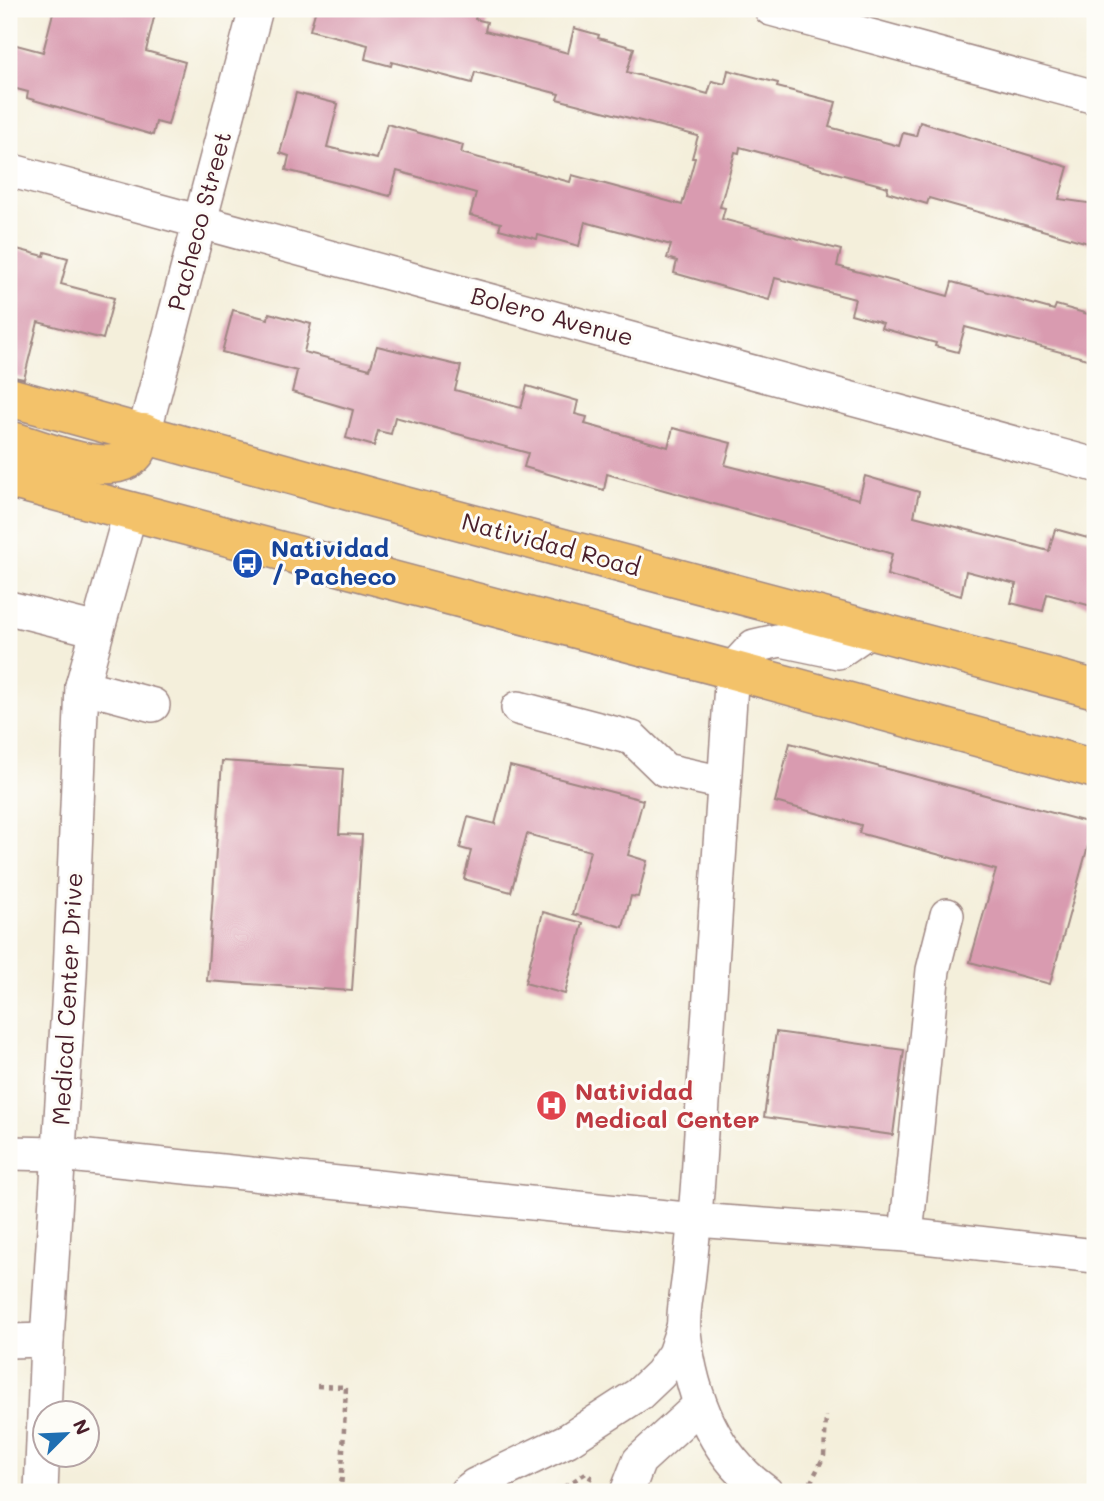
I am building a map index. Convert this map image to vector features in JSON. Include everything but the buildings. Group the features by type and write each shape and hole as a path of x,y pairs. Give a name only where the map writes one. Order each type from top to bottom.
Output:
{"main road":[{"name":"Natividad Road","path":"9,397 387,501 1095,689"},
{"path":"9,440 86,462 111,466 130,459 138,451 144,433"},
{"path":"9,479 1095,769"}],"street":[{"name":"Pacheco Street","path":"144,433 256,9"},
{"path":"771,9 1095,97"},
{"name":"Bolero Avenue","path":"9,170 1095,465"},
{"name":"Medical Center Drive","path":"41,1492 47,1340 70,975 82,686 130,513"},
{"path":"9,608 97,630"},
{"path":"466,1492 475,1485 569,1440 639,1394 660,1374 674,1354 683,1328 695,1220 732,670 754,646 781,640 838,652 871,629"},
{"path":"82,686 153,705"},
{"path":"518,708 632,738 665,771 724,783"},
{"path":"906,1235 933,970 947,915"},
{"path":"9,1153 59,1154 695,1220 906,1235 1095,1255"},
{"path":"683,1328 700,1405 712,1433 727,1456 762,1491"},
{"path":"9,1341 47,1340"},
{"path":"627,1492 639,1461 700,1405"}],"path":[{"path":"317,1386 346,1387 341,1492"},
{"path":"806,1492 824,1456 826,1416"},
{"path":"556,1492 586,1473 591,1477 583,1492"}],"place":[{"name":"Natividad / Pacheco","path":"248,563"},
{"name":"Natividad Medical Center","path":"552,1106"}]}
